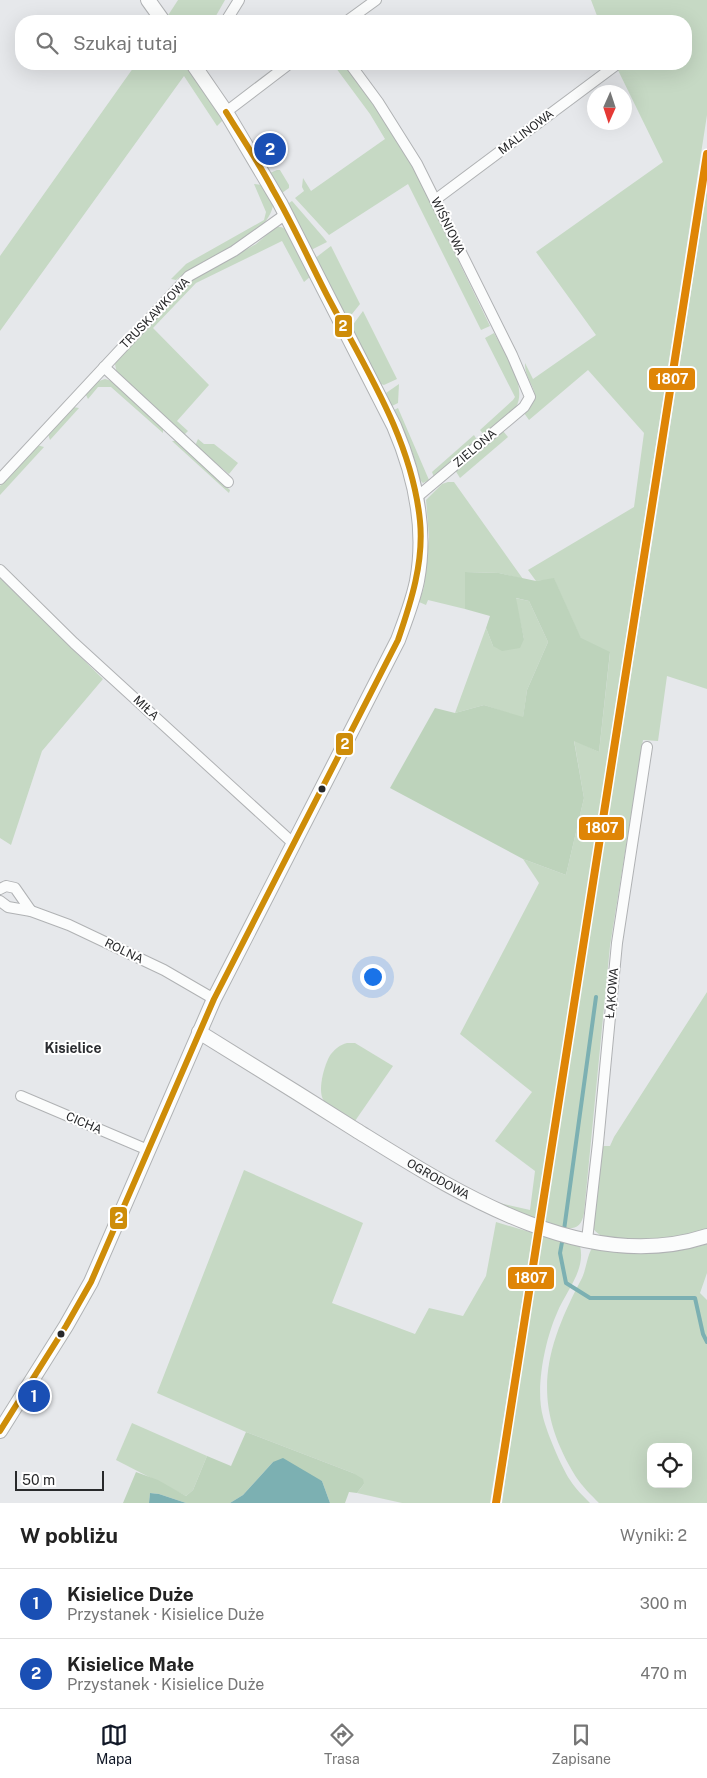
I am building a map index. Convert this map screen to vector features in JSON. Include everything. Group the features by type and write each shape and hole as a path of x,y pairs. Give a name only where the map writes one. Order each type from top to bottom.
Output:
{"street":[{"path":"148,0 159,15"},
{"path":"230,15 239,0"},
{"path":"355,15 376,0"},
{"path":"0,1431 66,1326 91,1282 214,999 398,640 411,604 418,571 420,535 417,497 408,461 394,426 286,214 226,112 197,70"},
{"path":"226,112 282,70"},
{"name":"WIŚNIOWA","path":"354,70 400,137 435,200 512,355 530,397"},
{"name":"MALINOWA","path":"435,200 609,70"},
{"name":"TRUSKAWKOWA","path":"0,479 189,276 234,251 286,214"},
{"path":"104,367 228,482"},
{"name":"ZIELONA","path":"417,497 524,407 530,397"},
{"name":"MIŁA","path":"0,570 74,643 294,844"},
{"name":"ŁĄKOWA","path":"586,1240 598,1143 616,943 647,747"},
{"path":"0,889 6,886 15,888 30,910"},
{"name":"ROLNA","path":"0,901 8,907 30,910 69,925 164,970 214,999"},
{"name":"OGRODOWA","path":"199,1032 424,1172 496,1210 532,1224 586,1240 629,1246 683,1243 707,1236"},
{"name":"CICHA","path":"21,1096 148,1150"}],"green space":[{"path":"178,0 225,0 216,15 168,15"},
{"path":"591,0 707,0 707,115 536,1219 491,1201 530,1210 535,1171 495,1141 532,1092 460,1034 539,883 523,859 566,875 584,798 574,740 599,752 610,653 581,639 554,579 536,581 528,570 634,507 644,433 588,370 529,420 524,413 531,406 535,394 526,371 525,363 533,379 596,335 536,252 663,162 632,99 632,85 625,85 618,70 692,70 692,15 597,15"},
{"path":"132,70 189,70 224,119 217,126 184,76 0,331 0,256"},
{"path":"337,70 349,70 374,103 413,167 490,326 481,330 408,184 329,235 295,198 304,191 302,187 303,178 311,191 385,139 370,114"},
{"path":"280,170 289,185 289,188 282,193 270,173"},
{"path":"254,184 263,185 273,206 268,219 258,230 231,248 176,280 171,279 186,264 264,220 266,212"},
{"path":"707,188 707,689 667,676 658,741 643,740 610,946 584,1213 582,1221 578,1226 568,1228 544,1221"},
{"path":"292,201 327,242 311,250 289,207 289,203"},
{"path":"276,227 286,230 290,234 311,276 304,282 282,241 196,283 153,328 209,385 177,421 188,431 184,435 117,374 115,364 118,358 189,282 256,244"},
{"path":"331,246 360,304 348,319 345,318 314,259"},
{"path":"363,311 397,379 384,385 381,384 353,332 352,326"},
{"path":"494,333 509,359 517,379 519,399 516,407 484,435 480,430 515,397 485,338"},
{"path":"105,379 112,381 163,429 163,433 111,387 98,387 88,399 85,393 96,382"},
{"path":"399,384 398,403 392,406 386,393"},
{"path":"73,407 79,408 50,440 48,434"},
{"path":"398,408 429,480 423,483 420,480 413,454 394,410"},
{"path":"503,431 508,437 460,478 455,470"},
{"path":"474,435 477,440 434,477 432,472"},
{"path":"198,439 204,444 214,444 238,463 229,474 195,446"},
{"path":"172,441 176,441 230,490 229,493"},
{"path":"37,445 44,447 0,495 0,486"},
{"path":"454,482 523,579 499,573 465,572 465,609 428,600 426,605 419,602 424,587 429,537 426,500 442,484"},
{"path":"465,572 499,573 536,581 554,578 581,638 610,652 599,752 574,741 584,798 566,875 523,859 390,788 435,708 455,713 484,705 523,717 527,690 548,642 529,601 516,598 524,639 520,648 502,651 493,646 486,628 490,616 465,609"},
{"path":"0,578 103,679 42,751 11,845 0,838"},
{"path":"515,598 529,601 548,642 527,690 523,718 484,705 455,713 486,628 493,646 524,639"},
{"path":"707,992 707,1228 683,1235 654,1240 624,1241 600,1235 592,1227 601,1148 610,1146"},
{"path":"347,1043 355,1043 393,1066 355,1121 325,1102 321,1093 322,1079 328,1059 336,1048"},
{"path":"244,1170 363,1223 332,1303 415,1334 429,1308 463,1316 486,1276 496,1222 533,1233 490,1503 402,1503 357,1493 364,1484 353,1473 246,1432 157,1393"},
{"path":"540,1235 580,1246 581,1255 578,1272 557,1313 545,1350 540,1392 543,1417 566,1474 590,1503 502,1503"},
{"path":"707,1244 707,1273 700,1293 707,1300 707,1503 599,1503 576,1477 562,1451 552,1426 547,1378 558,1331 583,1276 592,1248 650,1252 678,1250"},
{"path":"132,1423 207,1456 193,1490 186,1496 116,1460"},
{"path":"246,1432 353,1473 363,1479 364,1484 357,1493 349,1492 345,1503 330,1503 322,1481 273,1462 243,1495 230,1503 186,1503 150,1493 149,1503 123,1503 136,1472 158,1480 186,1496 193,1490 207,1456 231,1466"}],"water":[{"path":"283,1458 322,1481 330,1503 230,1503 243,1495 273,1462"},
{"path":"150,1493 159,1494 186,1503 149,1503"}],"waterway":[{"path":"564,1230 596,997"},
{"path":"563,1237 560,1253 566,1283 590,1298 695,1298 703,1334 707,1342"}],"transit line":[{"name":"2","path":"0,1431 66,1326 91,1282 214,999 398,640 412,596 418,567 421,536 420,521 408,463 398,435 373,380 330,301 288,217 262,170 226,112"},
{"name":"1807","path":"496,1503 707,154"}],"place":[{"name":"Kisielice Małe","path":"270,149"},
{"name":"Kisielice Duże","path":"34,1396"}],"district":[{"name":"Kisielice","path":"73,1048"}]}
